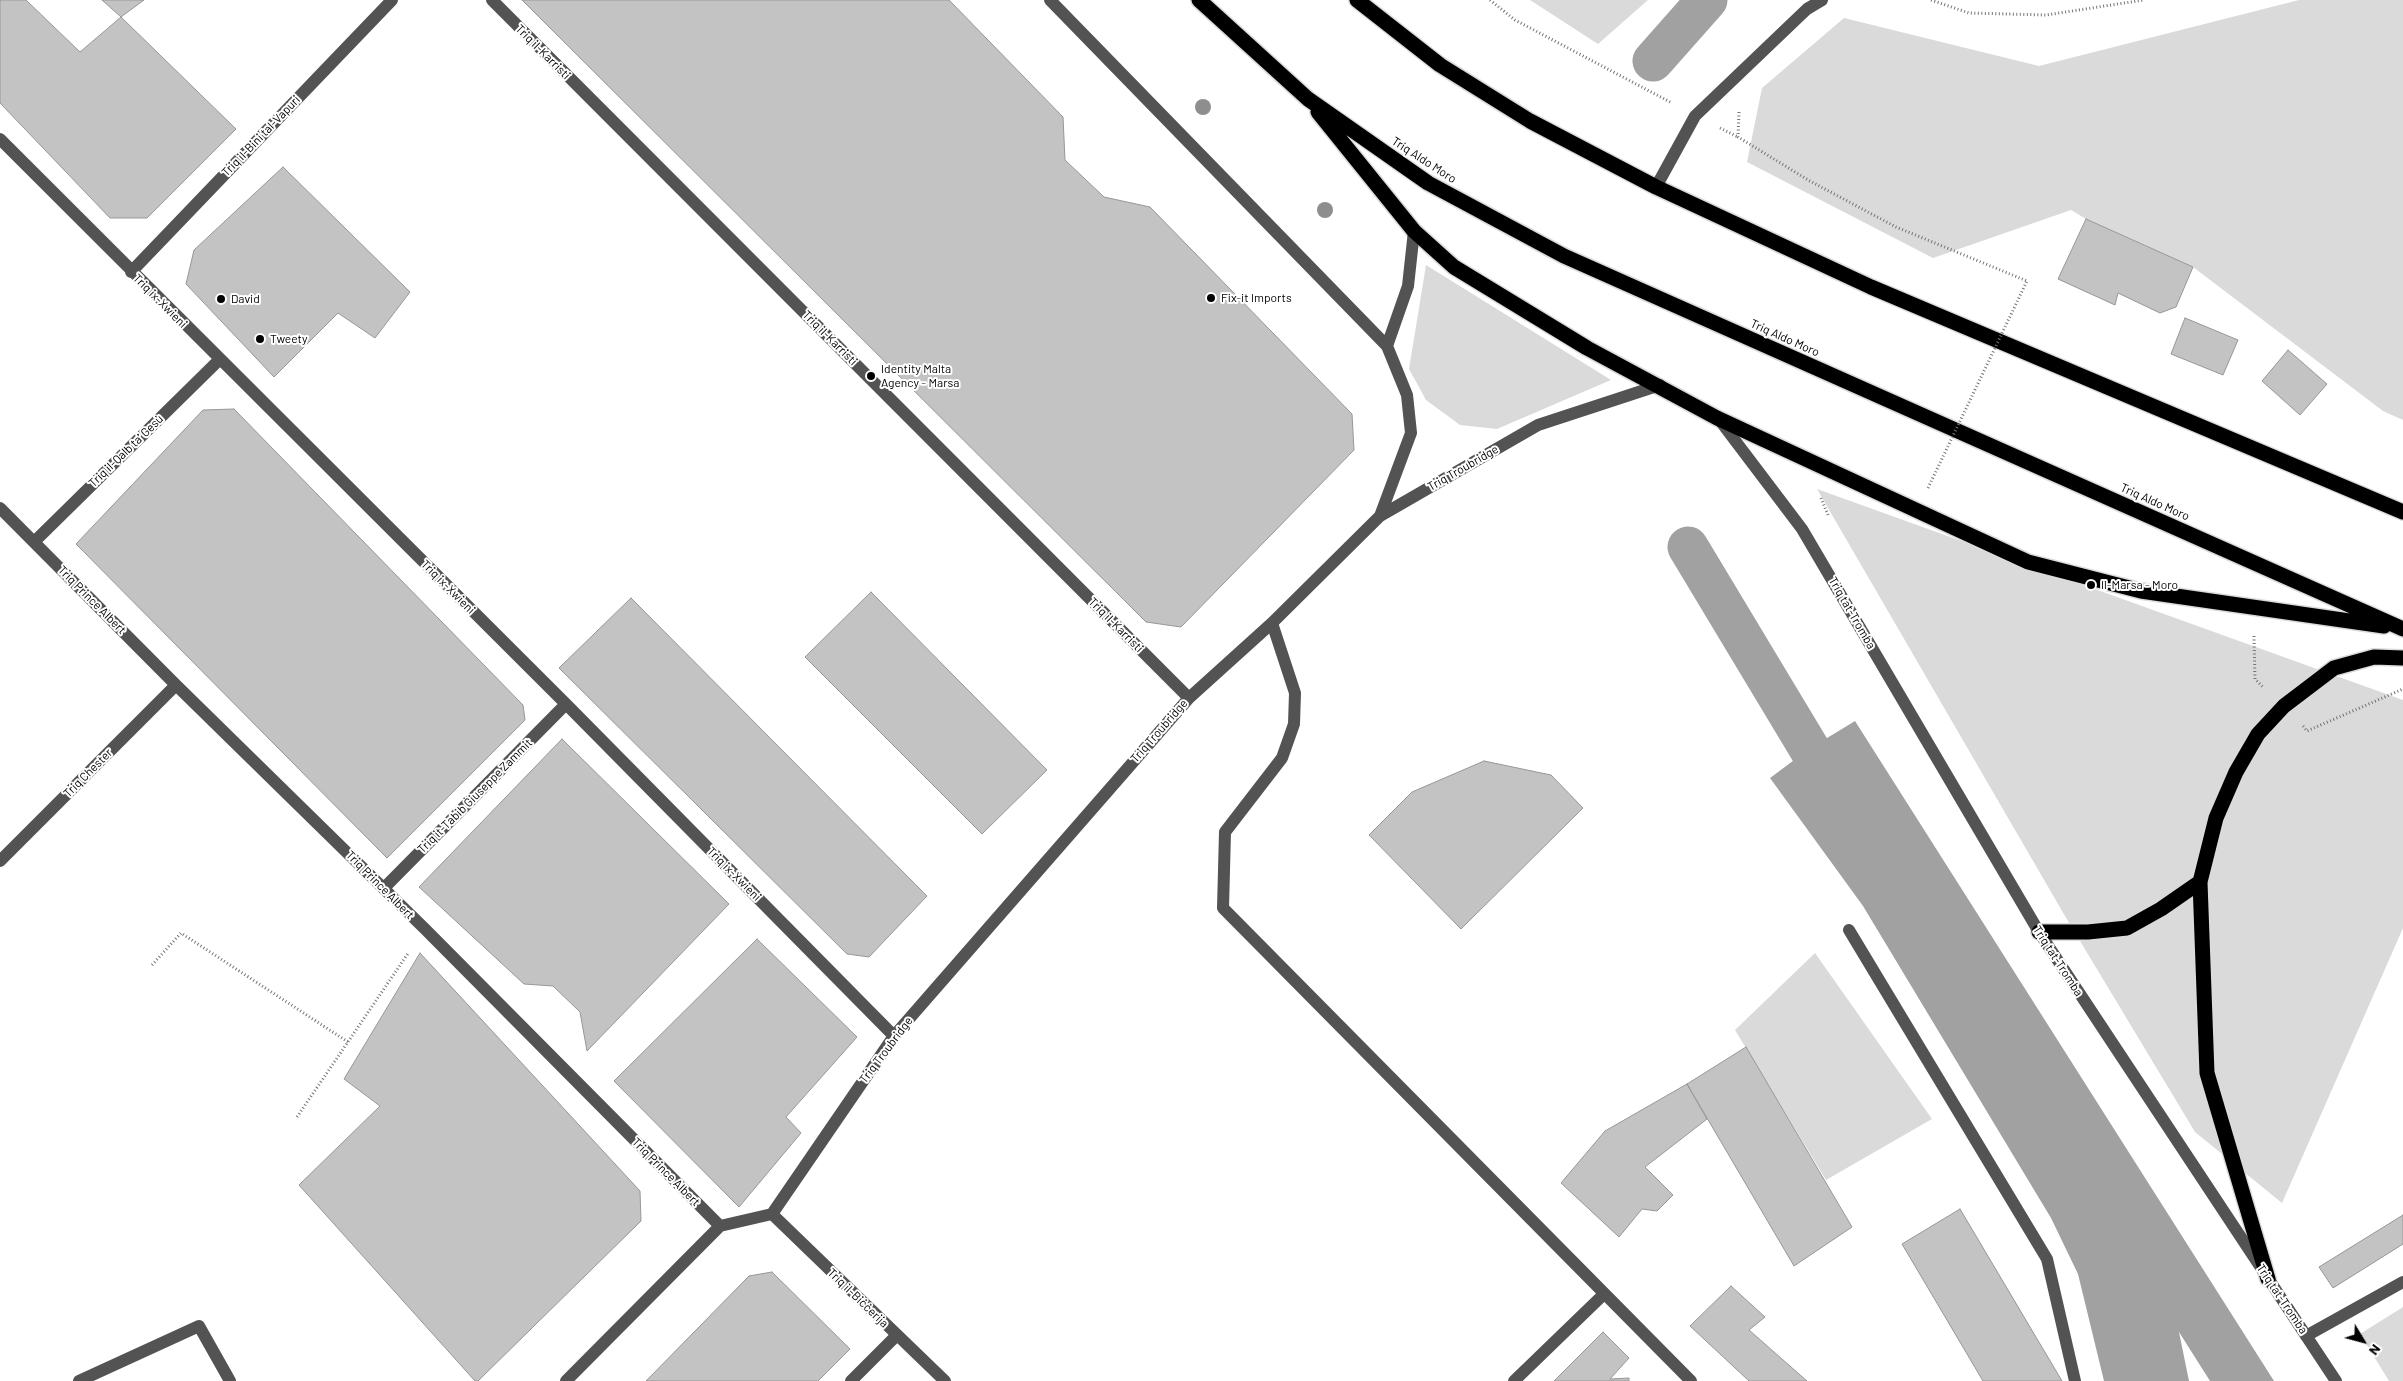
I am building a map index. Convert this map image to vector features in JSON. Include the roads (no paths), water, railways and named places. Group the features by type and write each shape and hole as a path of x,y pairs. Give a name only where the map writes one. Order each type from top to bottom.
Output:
{"highway":[{"name":"Triq Aldo Moro","path":"1199,0 1308,99 1428,183 1564,256 2403,628"},
{"path":"1356,0 1440,66 1530,122 1656,187 1871,286 2403,512"},
{"path":"1308,99 1414,231 1454,267 1587,348 1660,385 1718,418 2028,562 2141,591 2403,628"},
{"path":"2268,1279 2207,1073 2200,882 2216,818 2236,772 2258,734 2284,706 2334,668 2374,657 2403,658"},
{"path":"2039,932 2088,932 2127,928 2161,909 2200,882"}],"street":[{"name":"Triq il-Bini tal-Vapuri","path":"131,272 392,0"},
{"name":"Triq il-Karristi","path":"492,0 1188,698"},
{"path":"1050,0 1387,346 1407,395 1411,433 1380,516"},
{"path":"1656,187 1695,116 1808,9 1822,0"},
{"name":"Triq ix-Xwieni","path":"0,139 219,360 566,704 894,1036"},
{"path":"1387,346 1408,286 1414,231"},
{"name":"Triq il-Qalb ta' Gesù","path":"34,542 219,360"},
{"name":"Triq Troubridge","path":"772,1214 894,1036 1188,698 1272,623 1380,516 1538,425 1660,385"},
{"name":"Triq tat-Tromba","path":"1718,418 1802,529 2039,932 2336,1381"},
{"name":"Triq Prince Albert","path":"0,508 176,685 384,888 720,1226"},
{"path":"1272,623 1295,693 1294,724 1282,758 1225,832 1223,908 1690,1381"},
{"name":"Triq Chester","path":"0,861 176,685"},
{"name":"Triq it-Tabib Ġiuseppe Zammit","path":"384,888 566,704"},
{"path":"1849,930 2047,1259 2075,1381"},
{"path":"566,1381 720,1226 772,1214"},
{"name":"Triq il-Biċċerija","path":"772,1214 945,1381"},
{"path":"2306,1336 2403,1282"},
{"path":"1514,1381 1604,1294"},
{"path":"79,1381 199,1326 230,1381"},
{"path":"851,1381 897,1335"}],"waterway":[{"path":"1653,61 1707,0"},
{"path":"1688,547 1839,798"}],"place":[{"name":"Fix-it Imports","path":"1211,298"},
{"name":"David","path":"221,299"},
{"name":"Tweety","path":"260,339"},
{"name":"Identity Malta Agency - Marsa","path":"871,376"},
{"name":"Il-Marsa - Moro","path":"2091,585"}]}
